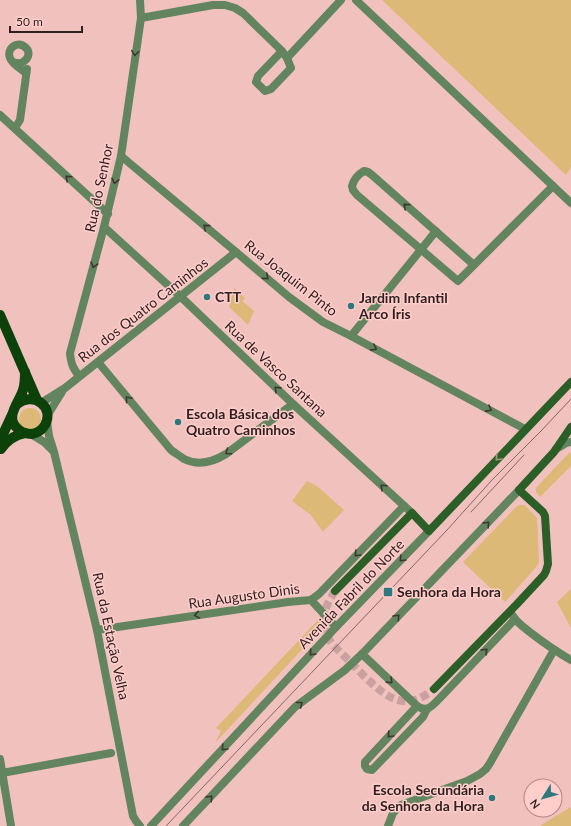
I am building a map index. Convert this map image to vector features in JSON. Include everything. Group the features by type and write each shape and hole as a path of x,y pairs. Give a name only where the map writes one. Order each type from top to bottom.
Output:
{"main road":[{"path":"0,315 39,402 44,407 47,419 41,430 36,433 16,436 5,443 0,450"},
{"path":"0,445 24,386 25,372"},
{"name":"Avenida Fabril do Norte","path":"430,531 571,382"},
{"path":"16,405 20,401 26,399 39,402"},
{"path":"12,415 15,427 28,434"},
{"path":"434,689 544,575 548,564 545,516 543,512 519,490 556,449 571,427"},
{"path":"335,591 412,513"},
{"name":"Rua de Vasco Santana","path":"412,513 430,531"}],"street":[{"name":"Rua do Senhor","path":"79,376 73,368 70,353 108,214 121,156 140,18 140,0"},
{"path":"288,58 341,0"},
{"path":"356,0 571,203"},
{"path":"140,18 213,5 225,5 235,8 243,14 282,51 288,58 291,68 271,89 266,91 256,82 258,76 282,51"},
{"path":"15,128 20,120 26,73 28,52 25,47 20,45 14,46 9,54 11,60 26,73"},
{"path":"13,62 20,64 23,63 28,55"},
{"path":"0,115 108,214"},
{"name":"Rua Joaquim Pinto","path":"121,156 289,296 323,322 525,429"},
{"path":"474,265 372,175 364,171 355,177 352,186 357,195 458,281 474,265 553,186"},
{"name":"Rua de Vasco Santana","path":"104,227 412,513"},
{"path":"351,336 436,231"},
{"name":"Rua dos Quatro Caminhos","path":"39,402 65,388 236,252"},
{"path":"98,362 171,450 191,462 210,462 218,459 293,404"},
{"name":"Rua dos Quatro Caminhos","path":"47,419 65,388"},
{"name":"Rua da Estação Velha","path":"47,419 49,436 97,630 133,816 140,826"},
{"path":"28,434 44,442 54,452"},
{"path":"556,449 566,443 571,442"},
{"path":"183,826 295,707 345,670 362,654 519,490"},
{"name":"Rua Augusto Dinis","path":"97,630 288,602 311,600 319,594 404,506"},
{"name":"Avenida Fabril do Norte","path":"151,826 336,627 430,531"},
{"path":"311,600 336,627"},
{"path":"510,611 515,619 529,631 554,650 571,660"},
{"path":"417,706 365,762 367,769 372,770 423,717 427,709 439,699 515,619"},
{"path":"388,826 393,813 401,805 467,781 486,769 554,650"},
{"path":"362,654 417,706 427,709"},
{"path":"1,771 111,753"},
{"path":"0,759 11,826"}],"shaded area":[{"path":"382,0 571,0 571,167 566,175"},
{"path":"234,288 245,298 242,301 254,311 248,325 229,307"},
{"path":"30,408 38,411 41,419 38,427 30,430 22,427 19,419 22,411"},
{"path":"571,452 571,466 540,497 536,492 536,488"},
{"path":"307,481 317,486 344,510 323,532 311,515 292,501"},
{"path":"519,505 525,505 537,518 539,562 505,602 463,562"},
{"path":"571,589 571,628 557,602"},
{"path":"318,620 322,625 321,629 215,743 221,731 216,728"},
{"path":"571,807 571,826 541,825 553,818 563,818 563,812"}],"tunnel":[{"path":"335,591 327,605 325,612 324,625 326,632 333,645 362,674 387,695 404,701 413,700 434,689"}],"tram line":[{"path":"166,826 447,530 492,480 571,399"},
{"path":"471,512 524,455"}],"place":[{"name":"CTT","path":"207,297"},
{"name":"Jardim Infantil Arco Íris","path":"351,306"},
{"name":"Escola Básica dos Quatro Caminhos","path":"178,422"},
{"name":"Senhora da Hora","path":"388,592"},
{"name":"Escola Secundária da Senhora da Hora","path":"492,798"}]}
